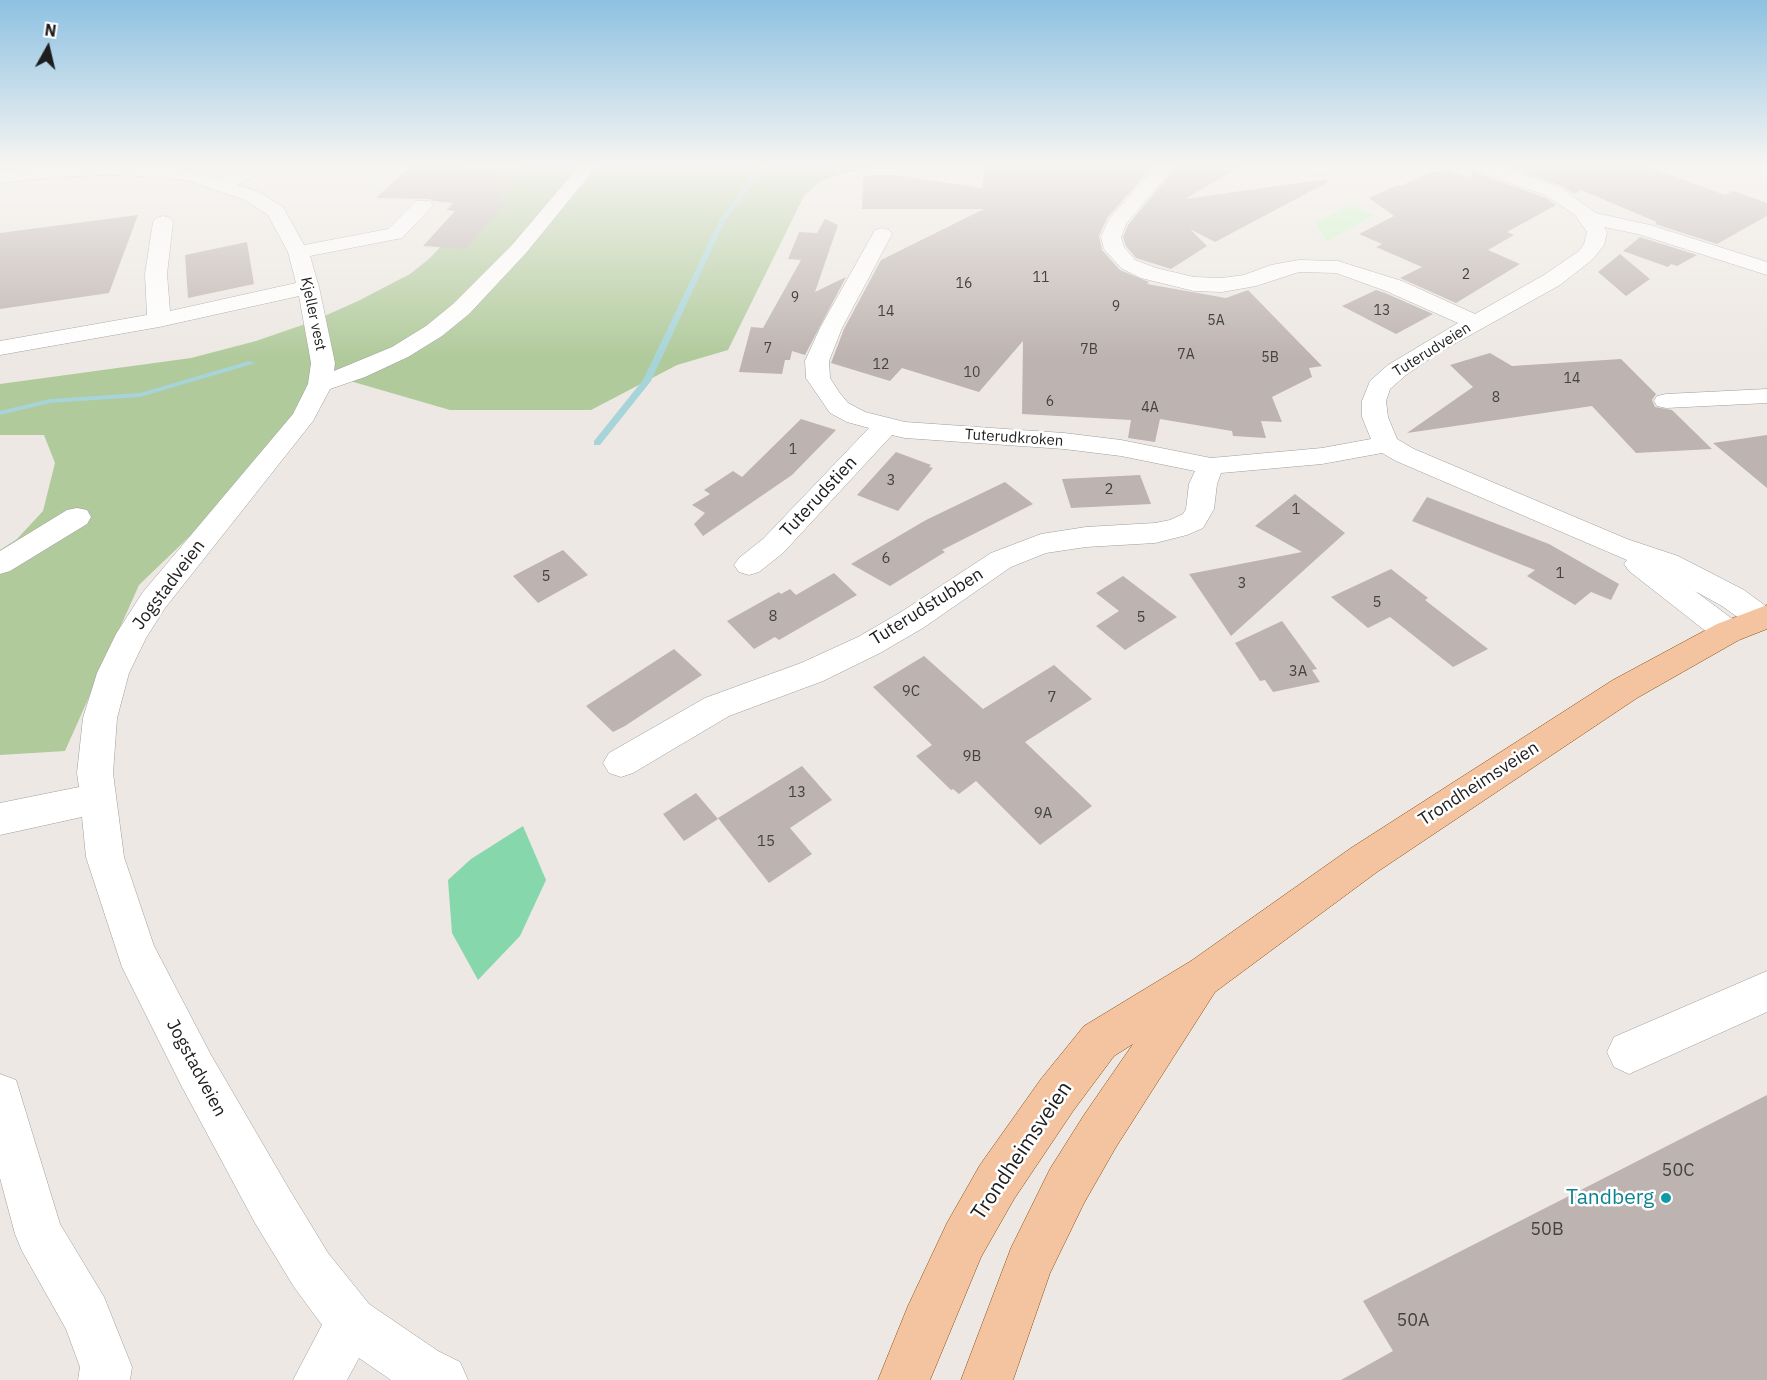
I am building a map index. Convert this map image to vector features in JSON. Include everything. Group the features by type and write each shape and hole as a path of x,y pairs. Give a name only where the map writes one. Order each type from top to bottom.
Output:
{"main road":[{"name":"Trondheimsveien","path":"904,1380 926,1324 964,1240 997,1182 1057,1095 1099,1041 1205,975 1355,866 1502,768 1635,684 1728,632 1764,617"},
{"name":"Trondheimsveien","path":"987,1380 1028,1265 1067,1186 1100,1131 1205,975"}],"street":[{"path":"159,320 156,274 162,230"},
{"name":"Kjeller vest","path":"286,230 298,252 308,287 323,363 320,384"},
{"path":"298,252 395,234 398,230"},
{"path":"320,384 356,372 400,352 452,316 488,283 534,230"},
{"path":"1113,230 1111,237 1114,249 1128,264 1158,276 1194,284 1222,285 1248,281 1279,270 1299,266 1338,267 1394,286 1475,322"},
{"name":"Tuterudveien","path":"1386,444 1375,417 1374,402 1379,386 1397,370 1430,348 1552,280 1586,255 1594,245 1596,230"},
{"path":"1644,230 1767,269"},
{"name":"Tuterudkroken","path":"882,234 831,328 817,361 818,378 828,396 839,408 856,417 886,426 1120,448 1211,466 1311,457 1386,444"},
{"path":"0,348 159,320 308,287"},
{"name":"Jogstadveien","path":"320,384 304,416 259,473 178,567 132,634 113,673 100,718 95,773 105,857 136,953 196,1070 272,1206 311,1270 351,1322 420,1369 442,1380"},
{"path":"1666,401 1767,396"},
{"name":"Tuterudstien","path":"749,566 773,546 886,426"},
{"path":"1386,444 1405,455 1617,546 1668,562 1764,617"},
{"name":"Tuterudstubben","path":"621,763 717,707 812,672 869,645 912,620 1000,560 1041,544 1086,537 1155,533 1177,528 1193,521 1200,509 1203,484 1211,466"},
{"path":"0,564 77,518"},
{"path":"1617,546 1728,632"},
{"path":"0,819 98,798"},
{"path":"1629,1052 1767,991"},
{"path":"0,1096 39,1234 86,1315 106,1366 104,1380"},
{"path":"319,1380 351,1322"}],"green space":[{"path":"456,230 787,230 728,350 677,365 591,410 450,410 326,374 217,510 139,585 65,751 0,755 0,550 17,539 43,511 55,463 44,435 0,435 0,384 191,358 256,341 311,322 358,301 410,274 430,258"},
{"path":"1320,230 1346,230 1327,241"},
{"path":"523,826 546,880 520,936 478,980 452,933 448,880 471,859"}],"building":[{"path":"20,230 132,230 109,293 0,309 0,233"},
{"path":"437,230 482,230 466,249 423,246"},
{"path":"818,230 836,230 815,292 846,277 805,355 792,351 790,360 785,360 782,374 739,372 751,327 763,328 801,260 788,259 799,232 817,233"},
{"path":"941,230 1101,230 1099,236 1102,250 1120,270 1149,282 1147,284 1226,298 1248,290 1322,366 1309,368 1312,377 1272,397 1282,422 1261,421 1266,438 1233,436 1232,431 1160,419 1155,442 1128,438 1131,420 1022,414 1023,341 979,392 902,368 890,381 831,363 844,329 881,260"},
{"path":"1126,230 1191,230 1207,246 1171,269 1136,258 1126,246 1123,237"},
{"path":"1193,230 1237,230 1215,242"},
{"path":"1366,230 1510,230 1507,232 1514,235 1488,250 1520,264 1456,303 1400,278 1422,267 1376,247 1382,244 1359,234"},
{"path":"1675,230 1741,230 1717,244"},
{"path":"1640,237 1697,255 1677,266 1671,264 1668,267 1623,251"},
{"path":"247,242 254,284 188,298 185,255"},
{"path":"1620,254 1650,279 1626,296 1598,272"},
{"path":"1376,290 1433,314 1396,334 1342,306"},
{"path":"1490,353 1512,366 1621,359 1656,394 1652,400 1655,407 1672,410 1712,449 1636,453 1592,406 1407,433 1473,387 1450,365"},
{"path":"801,419 836,430 792,475 703,536 694,524 705,513 692,505 710,494 704,490 733,471 742,477"},
{"path":"1767,435 1767,488 1713,443"},
{"path":"896,452 931,465 929,467 933,468 898,511 857,495"},
{"path":"1140,475 1151,504 1071,508 1062,479"},
{"path":"1005,482 1033,504 942,550 945,552 890,586 851,564 926,520"},
{"path":"1295,494 1345,533 1231,636 1189,574 1302,552 1255,526"},
{"path":"1427,497 1549,544 1619,584 1611,600 1591,592 1575,605 1527,576 1535,570 1412,521"},
{"path":"563,550 588,575 538,603 513,576"},
{"path":"1391,569 1428,598 1425,600 1488,649 1453,667 1390,617 1368,628 1331,597"},
{"path":"834,573 857,595 779,640 775,637 754,649 727,621 779,592 781,594 790,589 796,595"},
{"path":"1123,576 1177,617 1125,650 1096,626 1119,611 1096,593"},
{"path":"1282,621 1317,669 1312,670 1320,682 1273,692 1265,680 1260,681 1235,643"},
{"path":"674,649 702,675 613,732 586,706"},
{"path":"924,656 983,709 1054,665 1092,699 1025,742 1092,806 1040,845 976,781 959,794 951,790 916,756 932,745 873,687"},
{"path":"802,766 832,800 790,828 812,854 769,883 718,818"},
{"path":"696,793 718,819 684,841 663,814"},
{"name":"Tandberg","path":"1767,1095 1767,1380 1341,1380 1393,1351 1363,1301"}],"waterway":[{"path":"597,443 647,381 718,230"},
{"path":"0,413 50,401 140,395 252,363"}],"place":[{"name":"Tandberg","path":"1666,1198"}]}
